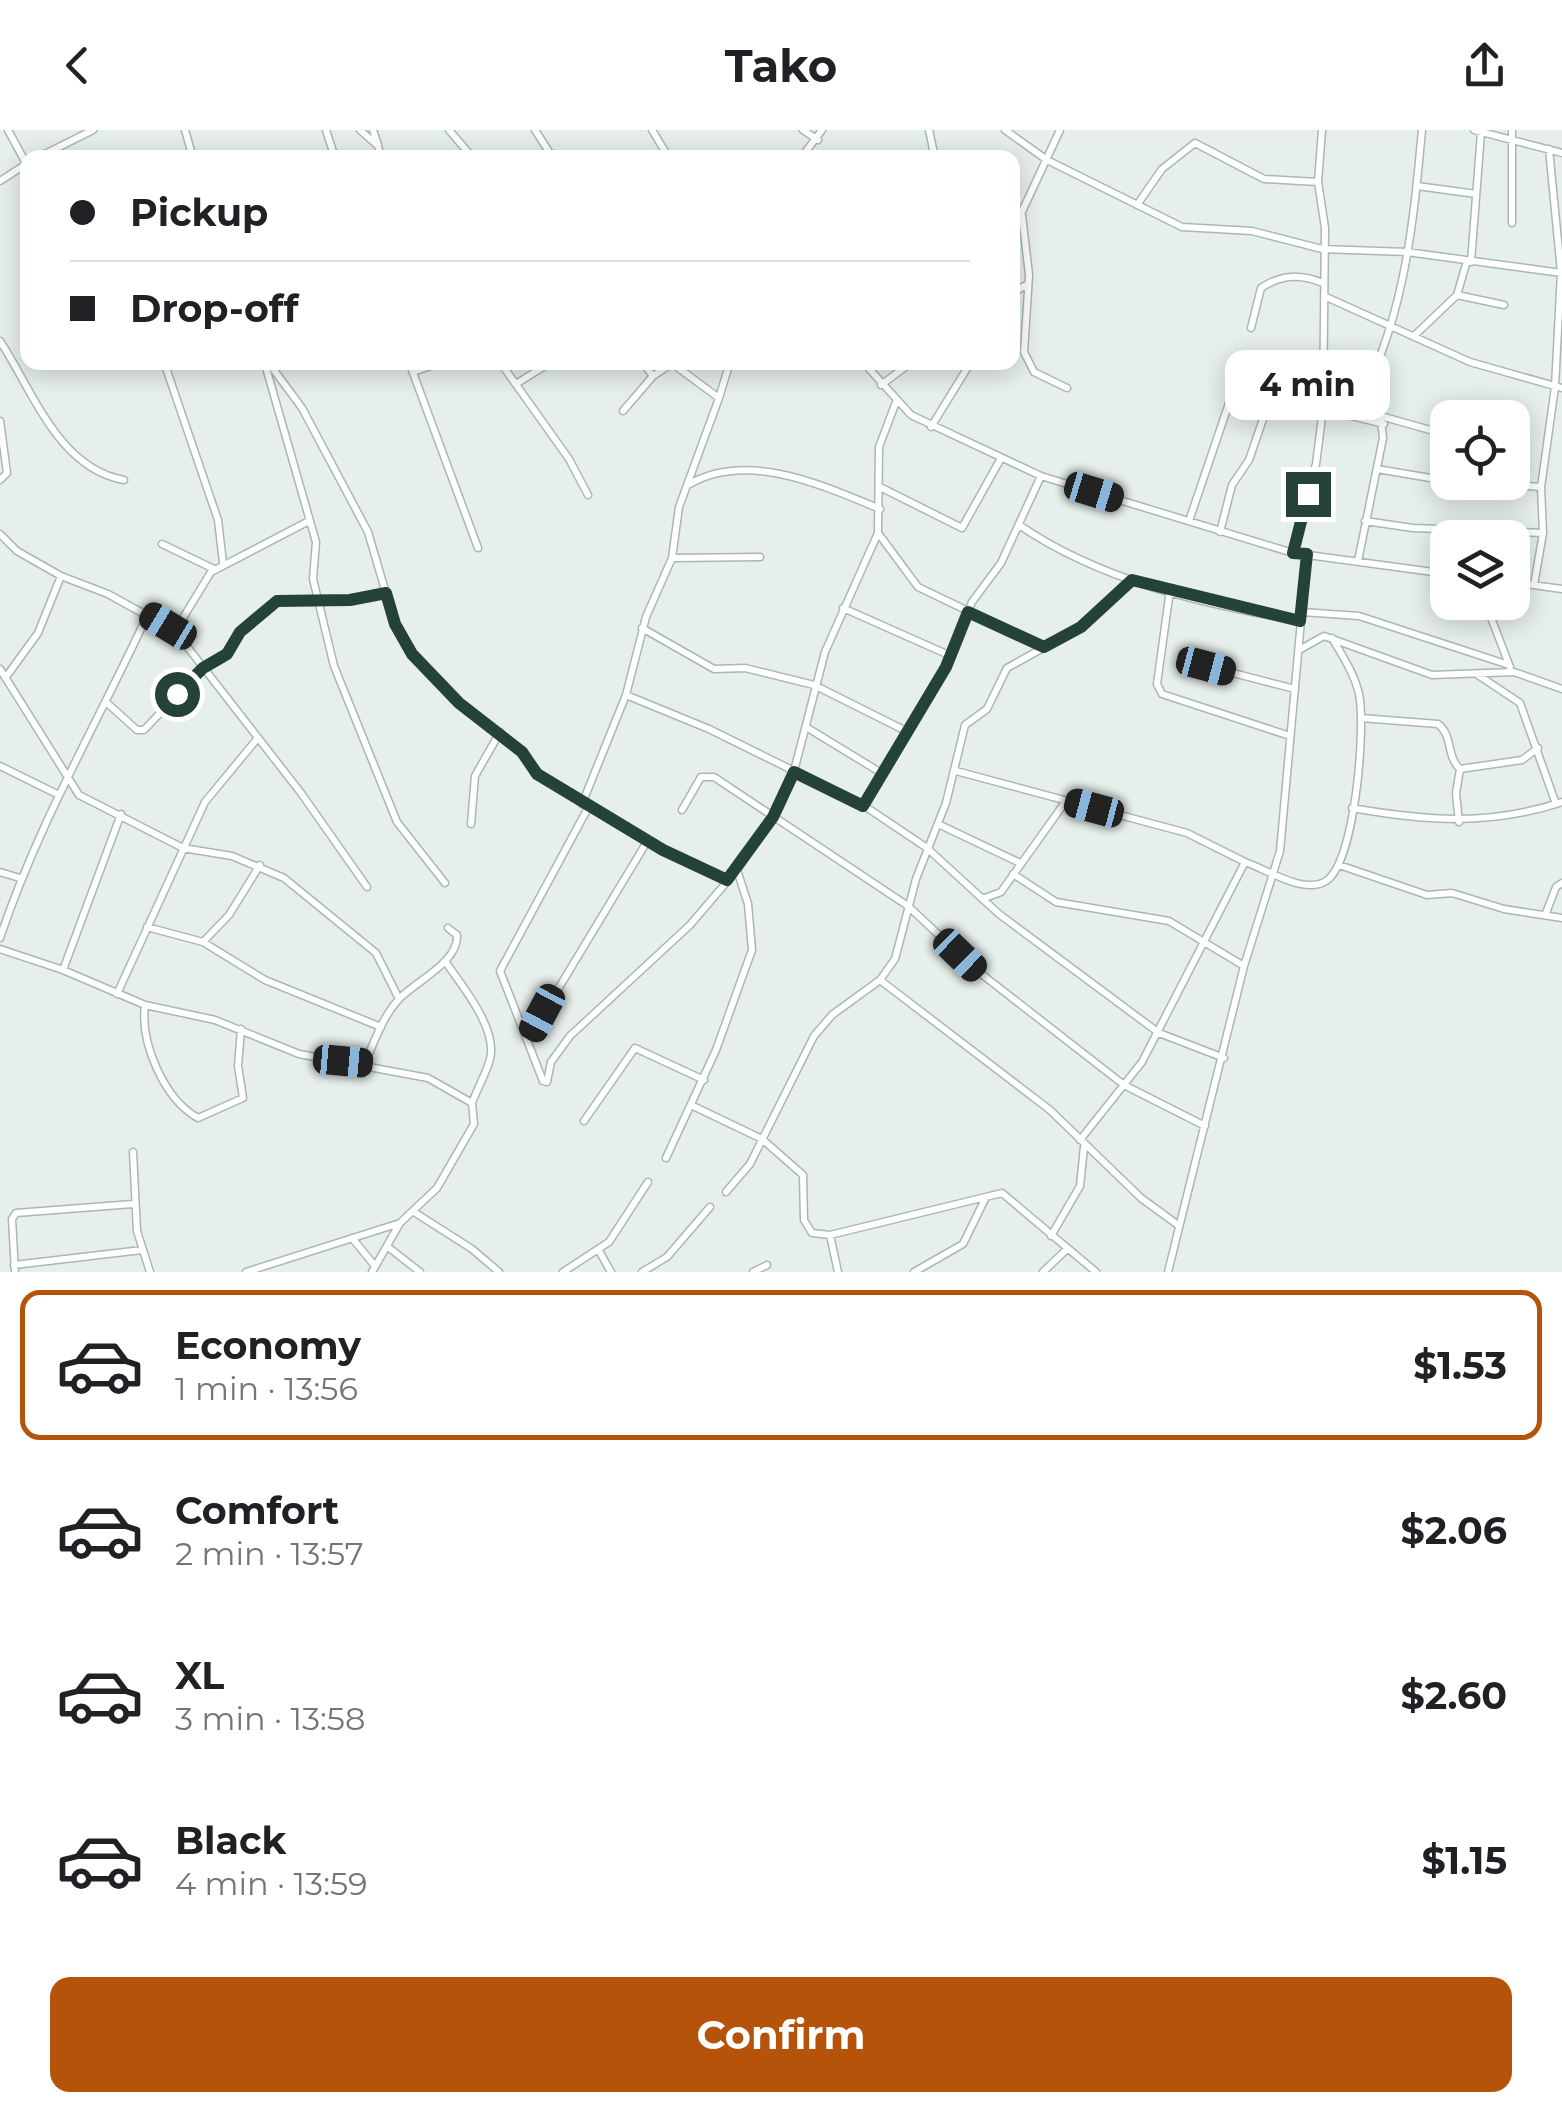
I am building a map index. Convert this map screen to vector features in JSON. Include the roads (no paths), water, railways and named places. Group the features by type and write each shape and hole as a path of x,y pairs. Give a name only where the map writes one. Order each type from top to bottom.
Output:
{"street":[{"path":"53,150 93,130"},
{"path":"360,130 378,146"},
{"path":"373,130 379,150"},
{"path":"449,130 466,150"},
{"path":"803,130 818,140"},
{"path":"808,150 822,130"},
{"path":"1006,130 1047,160 1182,226 1252,231 1322,249 1407,252 1562,272"},
{"path":"1020,219 1060,130"},
{"path":"1293,553 1316,464 1323,409 1325,228 1318,182 1322,130"},
{"path":"1351,416 1376,374 1391,326 1407,252 1422,130"},
{"path":"1512,130 1512,223"},
{"path":"0,131 9,134"},
{"path":"1413,336 1458,295 1469,262 1478,131 1562,153"},
{"path":"1137,206 1162,169 1195,143 1264,179 1318,182"},
{"path":"1534,585 1543,532 1541,487 1559,387 1562,272 1549,149"},
{"path":"1417,186 1476,194"},
{"path":"1022,215 1028,284 1028,362 1043,378 1067,388"},
{"path":"1250,328 1261,288 1269,283 1298,275 1323,283"},
{"path":"1020,288 1028,284"},
{"path":"1458,295 1504,304"},
{"path":"1324,296 1470,362 1559,387"},
{"path":"0,341 35,403 70,448 98,473 124,480"},
{"path":"1189,521 1244,359"},
{"path":"167,370 218,520 223,563"},
{"path":"269,370 318,552 313,579 334,666 392,809 412,845 444,883"},
{"path":"273,370 302,408 368,532 395,624 412,654 459,703 528,758 537,774 585,806 727,880"},
{"path":"419,370 413,372 478,548"},
{"path":"506,370 569,459 588,495"},
{"path":"516,384 538,370"},
{"path":"649,370 654,376"},
{"path":"622,411 663,370"},
{"path":"682,370 719,398"},
{"path":"728,370 676,522 672,558 642,628 626,696 585,806 535,914 500,971 546,1083 553,1059 570,1036 690,924 738,870 773,817 794,772 814,685 842,608 878,532 882,434 896,402"},
{"path":"869,370 896,402 931,427 1041,476 1293,553 1430,572"},
{"path":"881,385 901,370"},
{"path":"931,427 966,370"},
{"path":"1358,562 1384,420 1376,374"},
{"path":"1220,532 1232,486 1250,460 1275,384"},
{"path":"1323,409 1430,431"},
{"path":"0,421 7,473 0,480"},
{"path":"880,487 962,528 1000,460"},
{"path":"1378,469 1430,478"},
{"path":"687,485 716,470 763,473 820,483 880,508"},
{"path":"863,806 951,656 968,612 1001,563 1041,476"},
{"path":"1530,486 1541,487"},
{"path":"175,631 214,570 309,521"},
{"path":"1365,521 1413,528 1543,532"},
{"path":"1019,525 1060,552 1132,580 1301,617 1359,616 1561,688"},
{"path":"878,532 913,583 1044,647"},
{"path":"0,534 17,551 61,576 148,614 175,631 367,886"},
{"path":"162,544 184,551 214,570"},
{"path":"1168,1272 1244,966 1274,874 1307,554"},
{"path":"672,558 760,557"},
{"path":"6,677 38,632 61,576"},
{"path":"726,1192 746,1170 814,1036 832,1015 880,980 895,959 908,906 956,771 965,725 987,710 1007,668 1081,627 1132,580"},
{"path":"1530,584 1562,589"},
{"path":"1170,590 1157,684 1162,694 1290,736"},
{"path":"107,702 136,730 144,730 203,668 227,654 240,632 277,601 318,601 386,593"},
{"path":"842,608 951,656"},
{"path":"0,938 20,878 66,773 107,702 148,614"},
{"path":"1492,620 1512,668"},
{"path":"642,628 714,668 745,668 814,685 906,730"},
{"path":"1299,650 1320,636 1432,675 1478,675 1512,668"},
{"path":"956,771 1187,833 1274,874 1314,885 1326,881 1339,864 1352,808 1361,718 1359,694 1332,638"},
{"path":"1206,666 1295,690"},
{"path":"0,668 84,799 183,848 260,865 284,878 376,953 399,999"},
{"path":"1352,808 1459,822 1507,817 1559,803 1520,703 1478,675"},
{"path":"626,696 710,729 863,806 927,848 980,899 1159,1033 1224,1058"},
{"path":"1361,718 1438,724 1446,735 1453,762 1460,769"},
{"path":"806,727 883,774"},
{"path":"471,824 475,776 500,732"},
{"path":"117,994 205,802 257,740"},
{"path":"1460,769 1522,760 1538,748"},
{"path":"0,766 59,795"},
{"path":"1459,822 1456,794 1460,769"},
{"path":"682,810 698,780 708,776 908,906 975,969 1124,1085 1205,1126"},
{"path":"980,899 998,895 1018,862 1066,801"},
{"path":"63,970 121,814"},
{"path":"937,824 1018,862"},
{"path":"528,1040 648,840"},
{"path":"1051,1236 1080,1186 1082,1144 1159,1033 1245,862"},
{"path":"1339,864 1427,895 1452,894 1562,918"},
{"path":"203,942 228,914 260,865"},
{"path":"666,1158 704,1080 752,950 748,904 738,870"},
{"path":"0,872 20,878"},
{"path":"1013,874 1056,902 1154,916 1244,966"},
{"path":"1546,913 1556,887 1562,883"},
{"path":"147,927 203,942 266,980 382,1026"},
{"path":"364,1063 399,999 444,961 458,940 448,928"},
{"path":"0,949 63,970 145,1005 241,1029 311,1057 364,1063 428,1078 472,1103"},
{"path":"246,1272 400,1223 437,1188 470,1131 472,1103 491,1051 471,1000 444,961"},
{"path":"880,980 1035,1098 1082,1144 1178,1225"},
{"path":"145,1005 143,1030 150,1056 198,1118 244,1098 238,1066 241,1029"},
{"path":"584,1120 635,1048 704,1080"},
{"path":"693,1106 762,1139 803,1175 807,1228 818,1235 987,1196 1007,1196 1096,1272"},
{"path":"133,1152 133,1204 150,1272"},
{"path":"562,1272 616,1233 648,1182"},
{"path":"914,1272 963,1244 987,1196"},
{"path":"133,1204 16,1213 12,1219 15,1269 142,1250"},
{"path":"642,1272 667,1256 710,1208"},
{"path":"414,1212 472,1248 499,1272"},
{"path":"352,1238 374,1269 400,1223"},
{"path":"830,1235 838,1272"},
{"path":"388,1247 420,1272"},
{"path":"598,1249 611,1272"},
{"path":"1043,1272 1068,1249"},
{"path":"753,1272 767,1265"}]}
